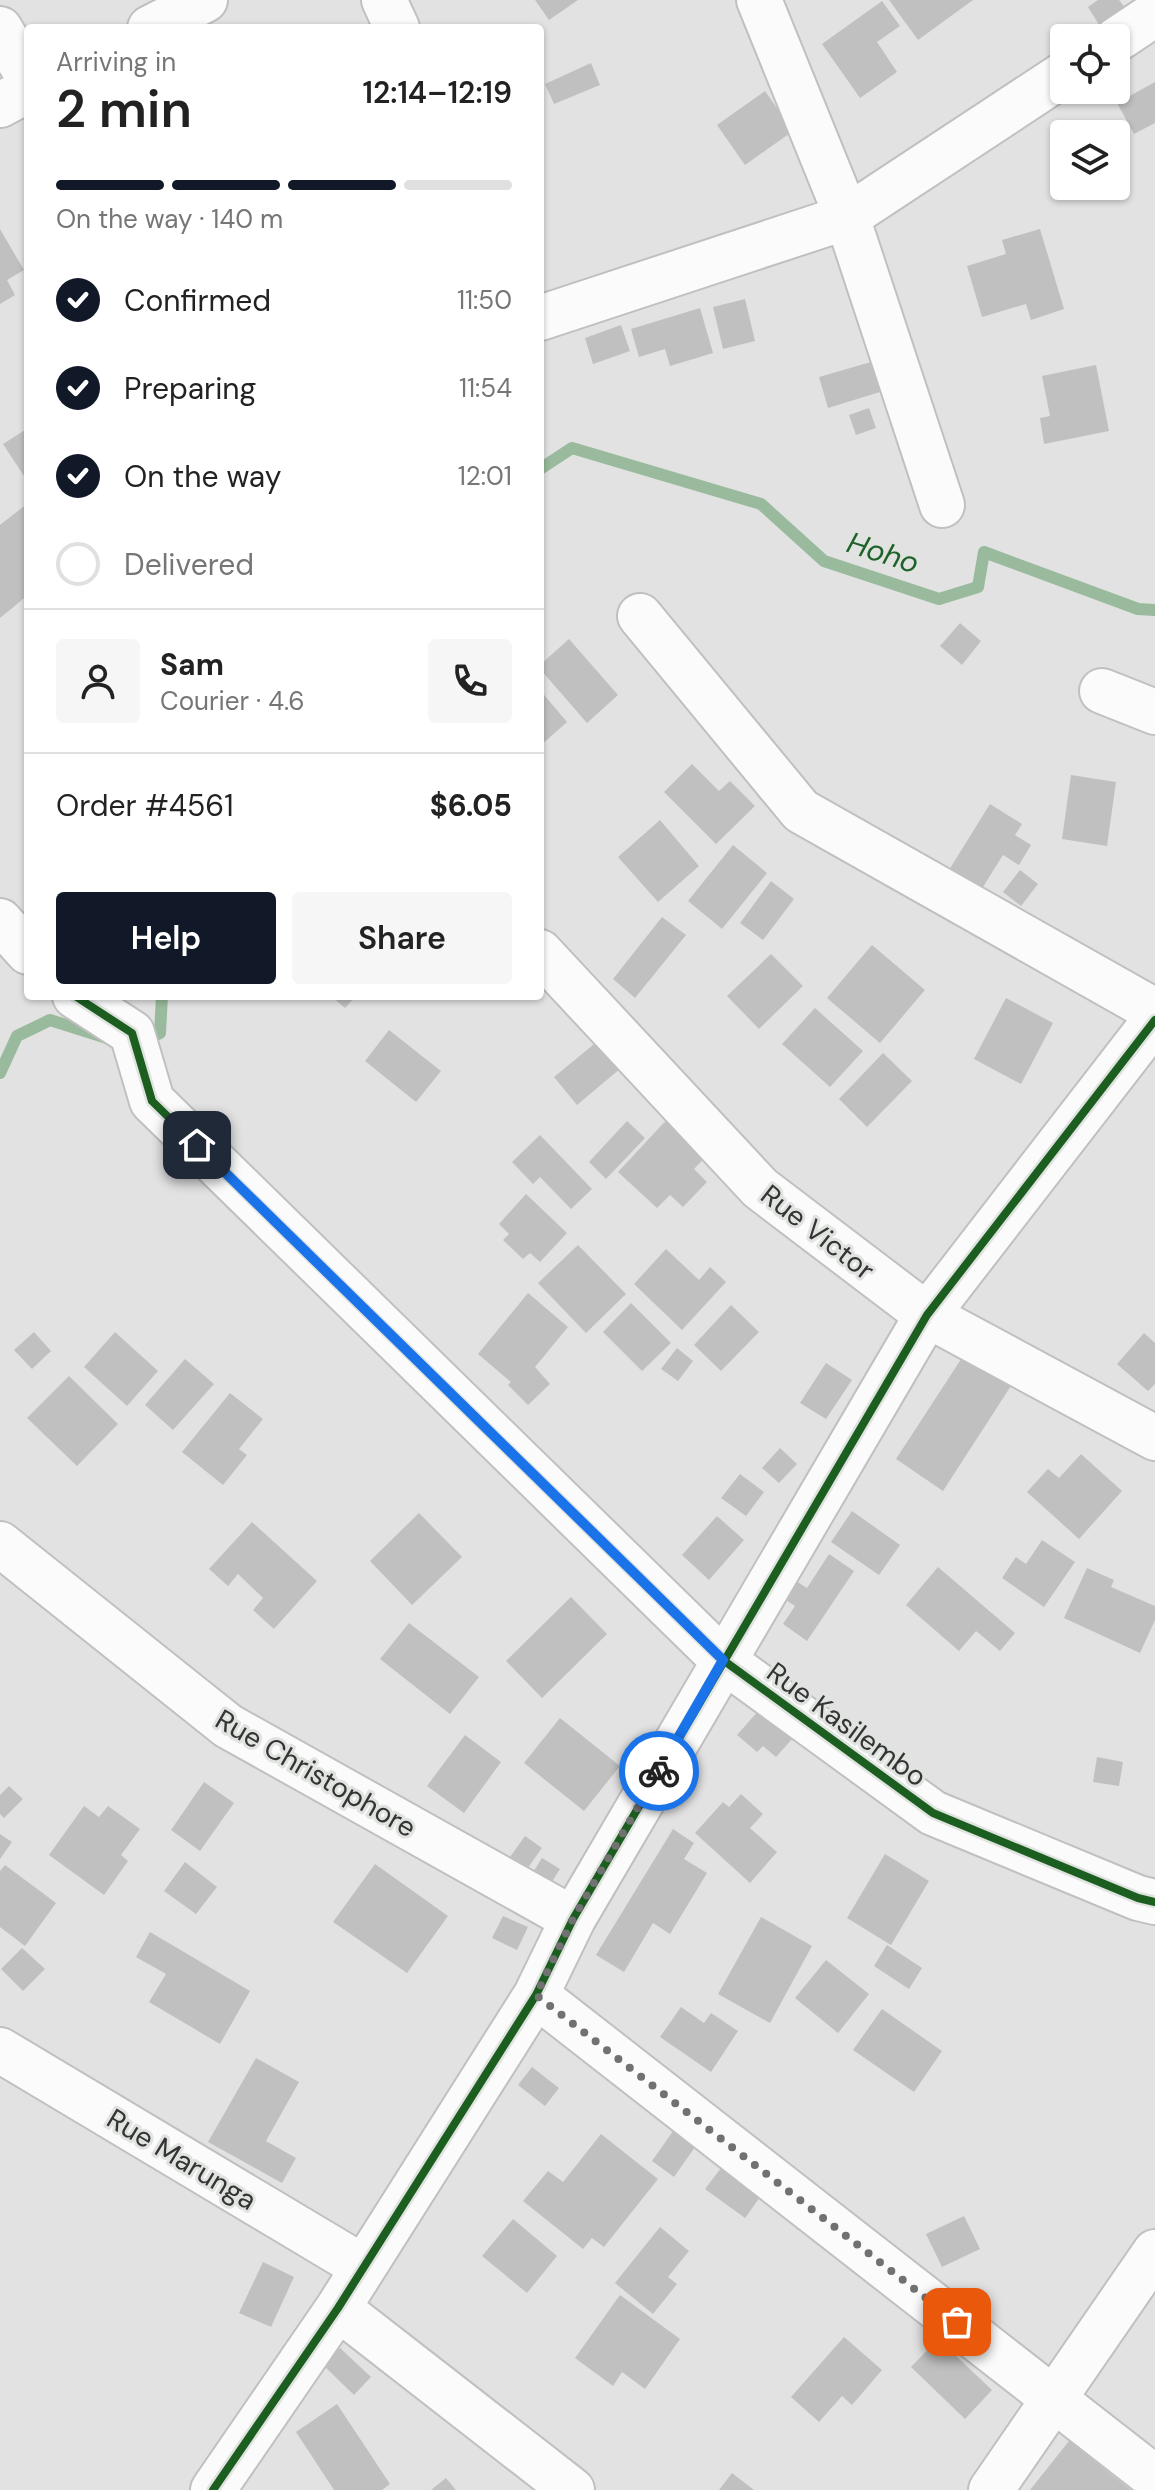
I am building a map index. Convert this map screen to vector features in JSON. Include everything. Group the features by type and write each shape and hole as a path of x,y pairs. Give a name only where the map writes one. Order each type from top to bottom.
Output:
{"street":[{"path":"158,24 205,0"},
{"path":"384,0 395,24"},
{"path":"759,0 847,217 942,505"},
{"path":"1130,29 1153,12"},
{"path":"0,29 24,69"},
{"path":"544,317 847,217 1050,83"},
{"path":"0,105 24,92"},
{"path":"640,616 801,811 1155,1011"},
{"path":"1102,691 1155,712"},
{"path":"0,921 24,948"},
{"name":"Rue Victor","path":"544,956 760,1188 927,1315 1155,1438"},
{"name":"Rue Kasilembo","path":"81,1000 132,1033 152,1101 723,1660 933,1813 1138,1898 1155,1902"},
{"path":"213,2490 338,2308 536,1995 573,1919 927,1315 1155,1020"},
{"name":"Rue Christophore","path":"0,1544 228,1726 573,1919"},
{"path":"536,1995 1155,2478"},
{"name":"Rue Marunga","path":"0,2050 363,2267"},
{"path":"991,2490 1155,2252"},
{"path":"338,2308 572,2490"}],"building":[{"path":"535,0 578,0 549,20"},
{"path":"889,0 973,0 918,40"},
{"path":"1098,0 1119,0 1129,13 1113,24 1099,24 1088,7"},
{"path":"882,1 900,26 877,42 897,72 860,98 822,44"},
{"path":"591,63 600,85 554,104 545,84"},
{"path":"1155,82 1155,123 1134,134 1130,120 1126,120 1118,104 1130,104 1130,96"},
{"path":"765,91 793,131 745,165 717,125"},
{"path":"0,229 24,270 7,280 15,295 0,304"},
{"path":"1040,229 1064,309 1031,320 1026,304 982,317 967,266 1006,254 1002,240"},
{"path":"745,299 755,341 723,349 713,307"},
{"path":"700,308 713,353 670,366 665,349 639,357 631,329"},
{"path":"621,325 630,351 593,364 585,338"},
{"path":"871,362 880,392 828,408 819,377"},
{"path":"1096,365 1109,431 1044,444 1040,418 1050,416 1042,376"},
{"path":"869,408 876,428 856,435 849,415"},
{"path":"24,431 24,476 3,444"},
{"path":"24,506 24,598 0,618 0,525"},
{"path":"960,623 981,641 962,665 940,646"},
{"path":"569,639 618,695 587,723 544,674 544,661"},
{"path":"544,695 567,722 544,742"},
{"path":"692,764 719,791 730,781 755,806 716,844 664,792"},
{"path":"1071,775 1116,782 1107,846 1062,839"},
{"path":"990,804 1022,824 1015,835 1031,845 1019,865 1003,855 981,890 949,870"},
{"path":"660,820 699,866 658,902 618,857"},
{"path":"733,845 767,873 722,929 688,901"},
{"path":"1020,870 1038,884 1021,906 1003,892"},
{"path":"771,881 794,899 763,940 740,923"},
{"path":"662,917 686,935 635,998 613,979"},
{"path":"872,945 925,990 880,1043 827,998"},
{"path":"771,954 803,986 759,1029 727,996"},
{"path":"1006,998 1053,1023 1021,1084 974,1059"},
{"path":"336,1000 352,1000 345,1008"},
{"path":"815,1008 863,1051 830,1087 782,1044"},
{"path":"389,1030 441,1071 416,1102 365,1061"},
{"path":"599,1040 621,1068 577,1105 554,1077"},
{"path":"883,1053 912,1081 867,1127 839,1099"},
{"path":"672,1114 711,1151 694,1169 707,1182 683,1207 670,1195 657,1208 618,1172"},
{"path":"627,1121 645,1138 606,1179 589,1162"},
{"path":"540,1135 592,1189 571,1209 540,1177 533,1184 512,1162"},
{"path":"526,1194 567,1233 540,1262 530,1253 523,1259 503,1240 509,1234 499,1224"},
{"path":"578,1245 626,1294 586,1333 538,1283"},
{"path":"666,1249 699,1280 710,1267 726,1282 682,1330 634,1284"},
{"path":"528,1293 568,1327 535,1367 550,1384 528,1405 508,1385 511,1382 478,1354"},
{"path":"631,1303 671,1343 642,1371 603,1332"},
{"path":"731,1305 759,1332 721,1371 694,1345"},
{"path":"982,1327 1029,1358 943,1491 896,1459"},
{"path":"34,1332 51,1351 32,1369 14,1350"},
{"path":"115,1332 158,1371 127,1406 84,1367"},
{"path":"1144,1333 1155,1343 1155,1384 1148,1391 1117,1364"},
{"path":"677,1348 693,1361 678,1381 661,1369"},
{"path":"185,1359 214,1384 173,1430 145,1405"},
{"path":"826,1363 852,1380 826,1419 800,1403"},
{"path":"69,1376 118,1424 77,1466 27,1418"},
{"path":"230,1393 263,1419 239,1449 247,1455 223,1485 182,1452"},
{"path":"780,1448 797,1464 779,1483 762,1468"},
{"path":"1081,1454 1122,1491 1079,1539 1027,1492 1048,1469 1059,1478"},
{"path":"740,1474 764,1492 746,1516 721,1498"},
{"path":"852,1511 900,1545 879,1575 831,1542"},
{"path":"419,1513 462,1557 412,1605 370,1561"},
{"path":"717,1516 744,1540 709,1580 682,1555"},
{"path":"252,1522 317,1581 274,1629 253,1610 263,1598 238,1574 228,1586 209,1569"},
{"path":"1042,1540 1075,1562 1044,1607 1002,1578 1016,1557 1026,1564"},
{"path":"829,1554 854,1571 807,1641 783,1624 795,1606 777,1594 788,1576 807,1588"},
{"path":"938,1567 1015,1633 1000,1651 976,1631 959,1651 906,1605"},
{"path":"1087,1568 1114,1580 1111,1587 1155,1606 1155,1620 1140,1653 1064,1618"},
{"path":"571,1597 607,1634 542,1698 506,1661"},
{"path":"409,1623 479,1677 450,1714 380,1659"},
{"path":"760,1709 793,1738 776,1757 763,1746 757,1752 737,1735"},
{"path":"560,1718 620,1766 584,1811 524,1763"},
{"path":"465,1735 501,1762 464,1813 427,1786"},
{"path":"1097,1757 1123,1762 1119,1786 1093,1782"},
{"path":"204,1782 234,1803 200,1851 171,1830"},
{"path":"9,1786 23,1799 4,1818 0,1814 0,1795"},
{"path":"741,1794 763,1814 750,1828 777,1852 750,1883 695,1833 723,1802 729,1807"},
{"path":"84,1806 99,1817 108,1806 140,1829 121,1855 128,1861 104,1895 49,1855"},
{"path":"673,1829 694,1843 684,1859 707,1873 670,1934 653,1923 624,1972 596,1955"},
{"path":"0,1834 12,1842 0,1859"},
{"path":"525,1836 542,1848 527,1869 510,1857"},
{"path":"885,1854 929,1881 891,1945 847,1918"},
{"path":"542,1858 560,1869 545,1893 527,1882"},
{"path":"185,1862 217,1887 196,1914 164,1891"},
{"path":"375,1864 448,1916 407,1973 333,1922"},
{"path":"5,1865 56,1903 25,1946 0,1927 0,1871"},
{"path":"503,1916 528,1927 517,1950 492,1938"},
{"path":"761,1917 812,1946 770,2023 718,1994"},
{"path":"150,1932 250,1991 220,2044 149,2002 166,1974 136,1957"},
{"path":"887,1945 922,1968 909,1989 874,1966"},
{"path":"22,1948 45,1969 23,1991 1,1969"},
{"path":"826,1960 869,1994 838,2033 795,1998"},
{"path":"681,2007 704,2023 711,2013 738,2031 711,2072 660,2037"},
{"path":"882,2009 942,2051 914,2092 853,2050"},
{"path":"256,2058 299,2082 266,2141 296,2158 282,2183 208,2142"},
{"path":"532,2067 559,2088 545,2106 518,2085"},
{"path":"678,2124 700,2140 674,2177 652,2161"},
{"path":"601,2134 658,2179 604,2247 592,2238 583,2249 523,2201 548,2171 563,2182"},
{"path":"724,2164 763,2193 745,2218 705,2189"},
{"path":"964,2216 980,2249 942,2267 926,2234"},
{"path":"513,2219 557,2256 527,2293 482,2256"},
{"path":"660,2227 689,2251 668,2277 677,2284 653,2314 615,2283"},
{"path":"263,2262 294,2277 271,2327 239,2313"},
{"path":"620,2295 680,2339 645,2389 622,2372 613,2386 575,2358"},
{"path":"844,2337 882,2370 852,2405 842,2396 819,2422 791,2397"},
{"path":"938,2339 992,2390 965,2419 911,2367"},
{"path":"340,2348 371,2377 354,2395 323,2365"},
{"path":"337,2404 390,2484 382,2490 334,2490 296,2432"},
{"path":"1069,2441 1131,2490 1030,2490"},
{"path":"732,2473 754,2490 719,2490"},
{"path":"446,2478 456,2490 431,2490"}],"waterway":[{"name":"Hoho","path":"544,466 572,448 761,504 824,561 939,599 978,587 984,552 1138,609 1155,610"},
{"name":"Hoho","path":"143,1041 160,1033 162,1000"},
{"name":"Hoho","path":"0,1073 17,1036 50,1020 107,1038"}],"cycle path":[{"path":"81,1000 132,1033 152,1101 723,1660 933,1813 1138,1898 1155,1902"},
{"path":"213,2490 338,2308 536,1995 573,1919 927,1315 1155,1020"}],"way so far":[{"path":"659,1771 573,1919 536,1995 957,2322"}],"route":[{"path":"197,1145 723,1660 659,1771"}]}
